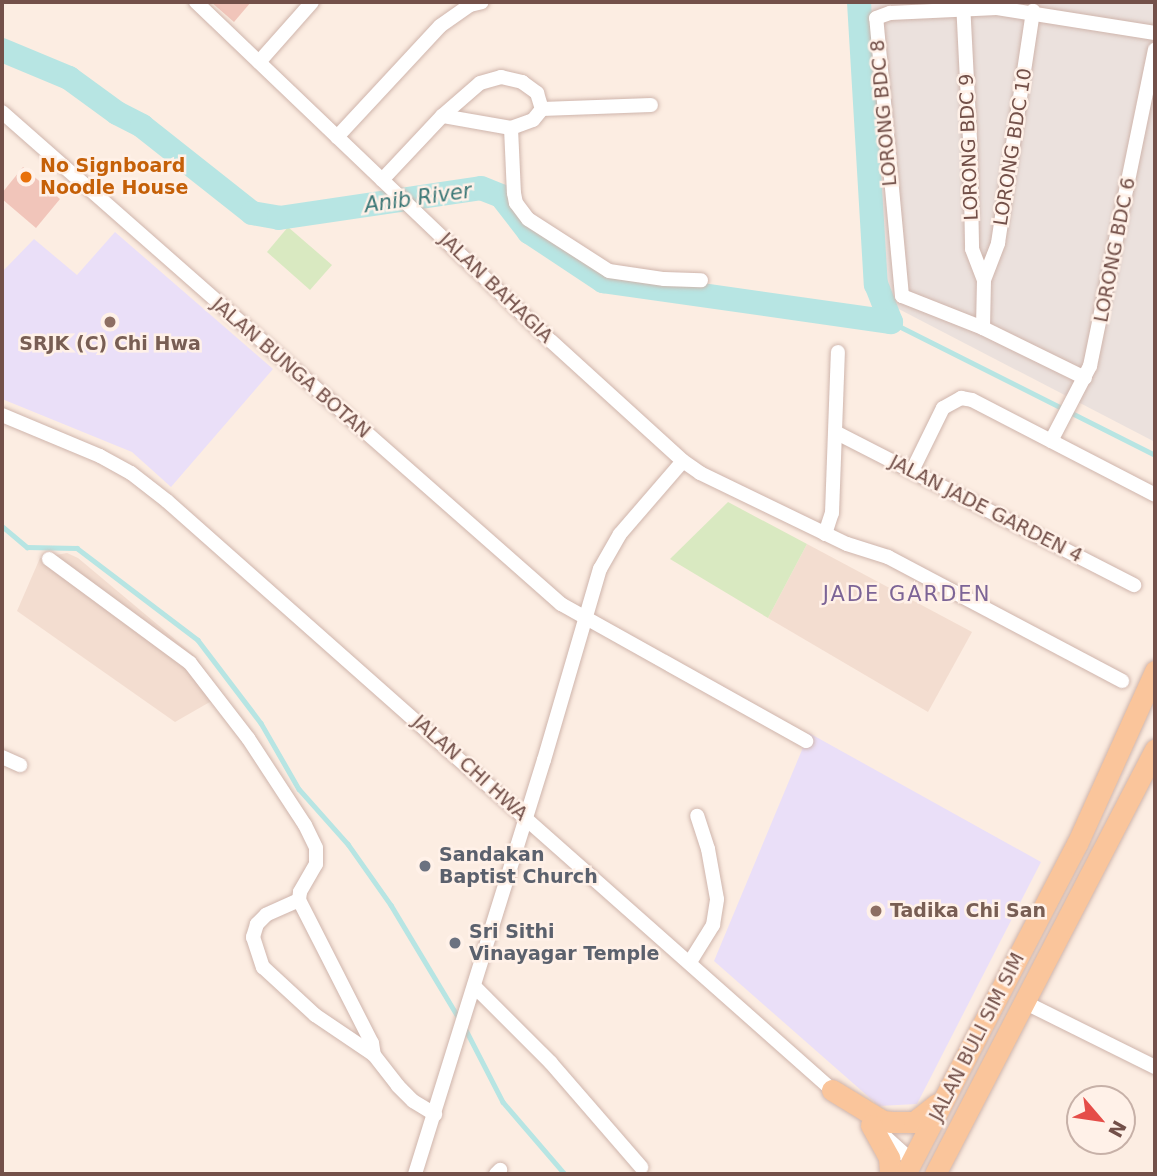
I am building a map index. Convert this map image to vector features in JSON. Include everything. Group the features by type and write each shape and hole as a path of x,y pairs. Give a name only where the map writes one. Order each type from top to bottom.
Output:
{"main road":[{"name":"JALAN BULI SIM SIM","path":"909,1168 1088,821 1155,671"},
{"name":"JALAN BULI SIM SIM","path":"935,1174 1155,750"},
{"path":"1032,928 1066,888 1086,853 1103,854"},
{"path":"832,1090 883,1121 902,1124 914,1122 930,1112 955,1082"},
{"path":"909,1168 934,1156 975,1099"},
{"path":"871,1125 888,1158 890,1174"}],"street":[{"name":"JALAN BAHAGIA","path":"196,2 551,341 683,461 700,473 825,534 888,557 1122,681"},
{"path":"259,62 312,2"},
{"path":"337,137 440,26 470,5 482,2"},
{"path":"964,6 1033,11 1155,33"},
{"name":"LORONG BDC 9","path":"964,6 972,250 984,280"},
{"name":"LORONG BDC 8","path":"964,6 890,13 876,18 902,296 983,328"},
{"name":"LORONG BDC 10","path":"984,280 998,243 1033,11"},
{"name":"LORONG BDC 6","path":"1051,441 1085,378 1098,335 1155,50"},
{"path":"387,184 442,116 480,83 501,77 530,87 537,93 542,108"},
{"path":"542,108 651,105"},
{"path":"442,116 511,128 533,120 542,108"},
{"name":"JALAN BUNGA BOTAN","path":"2,112 529,579 584,618 806,741"},
{"path":"511,128 514,193 516,203 528,219 589,261 609,271 674,281 701,280"},
{"path":"984,280 983,328 1085,378"},
{"path":"825,534 832,513 838,352"},
{"path":"912,471 943,408 961,398 972,400 1155,495"},
{"name":"JALAN CHI HWA","path":"2,415 100,456 148,485 691,962 871,1125 909,1168"},
{"name":"JALAN JADE GARDEN 4","path":"837,433 1134,585"},
{"path":"415,1174 600,569 613,543 683,461"},
{"path":"49,559 190,663 218,698 314,841 316,864 300,892 299,900 372,1043 374,1055"},
{"path":"2,757 20,765"},
{"path":"691,962 713,925 717,899 708,849 697,816"},
{"path":"299,900 266,915 257,924 253,937 263,967 315,1015 374,1055 413,1101 435,1114"},
{"path":"474,986 551,1063 641,1167"},
{"path":"1026,1003 1155,1067"}],"shaded area":[{"path":"870,2 1155,2 1155,442 893,306 882,282"},
{"name":"SRJK (C) Chi Hwa","path":"115,232 273,369 171,487 132,452 2,399 2,272 34,239 77,275"},
{"path":"807,544 972,632 928,712 768,618"},
{"path":"67,553 78,558 195,656 222,695 175,722 17,611 40,558"},
{"name":"Tadika Chi San","path":"809,733 1041,862 917,1104 879,1106 714,961"}],"green space":[{"path":"288,227 332,265 310,290 267,252"},
{"path":"728,502 807,544 768,618 670,559"}],"building":[{"path":"211,2 251,2 234,22"},
{"path":"23,167 60,199 36,228 2,199 2,193"}],"waterway":[{"path":"859,2 876,284 891,322"},
{"name":"Anib River","path":"2,50 69,78 117,113 142,126 252,213 279,218 481,188 501,196 529,232 603,281 891,322"},
{"path":"891,322 1155,455"},
{"path":"2,526 27,547 77,548 198,640 261,723 299,789 348,844 391,905 459,1018"},
{"path":"465,1028 503,1102 565,1174"}],"place":[{"name":"No Signboard Noodle House","path":"26,177"},
{"name":"SRJK (C) Chi Hwa","path":"110,322"},
{"name":"Sandakan Baptist Church","path":"425,866"},
{"name":"Tadika Chi San","path":"876,911"},
{"name":"Sri Sithi Vinayagar Temple","path":"455,943"}],"district":[{"name":"JADE GARDEN","path":"907,594"}]}
